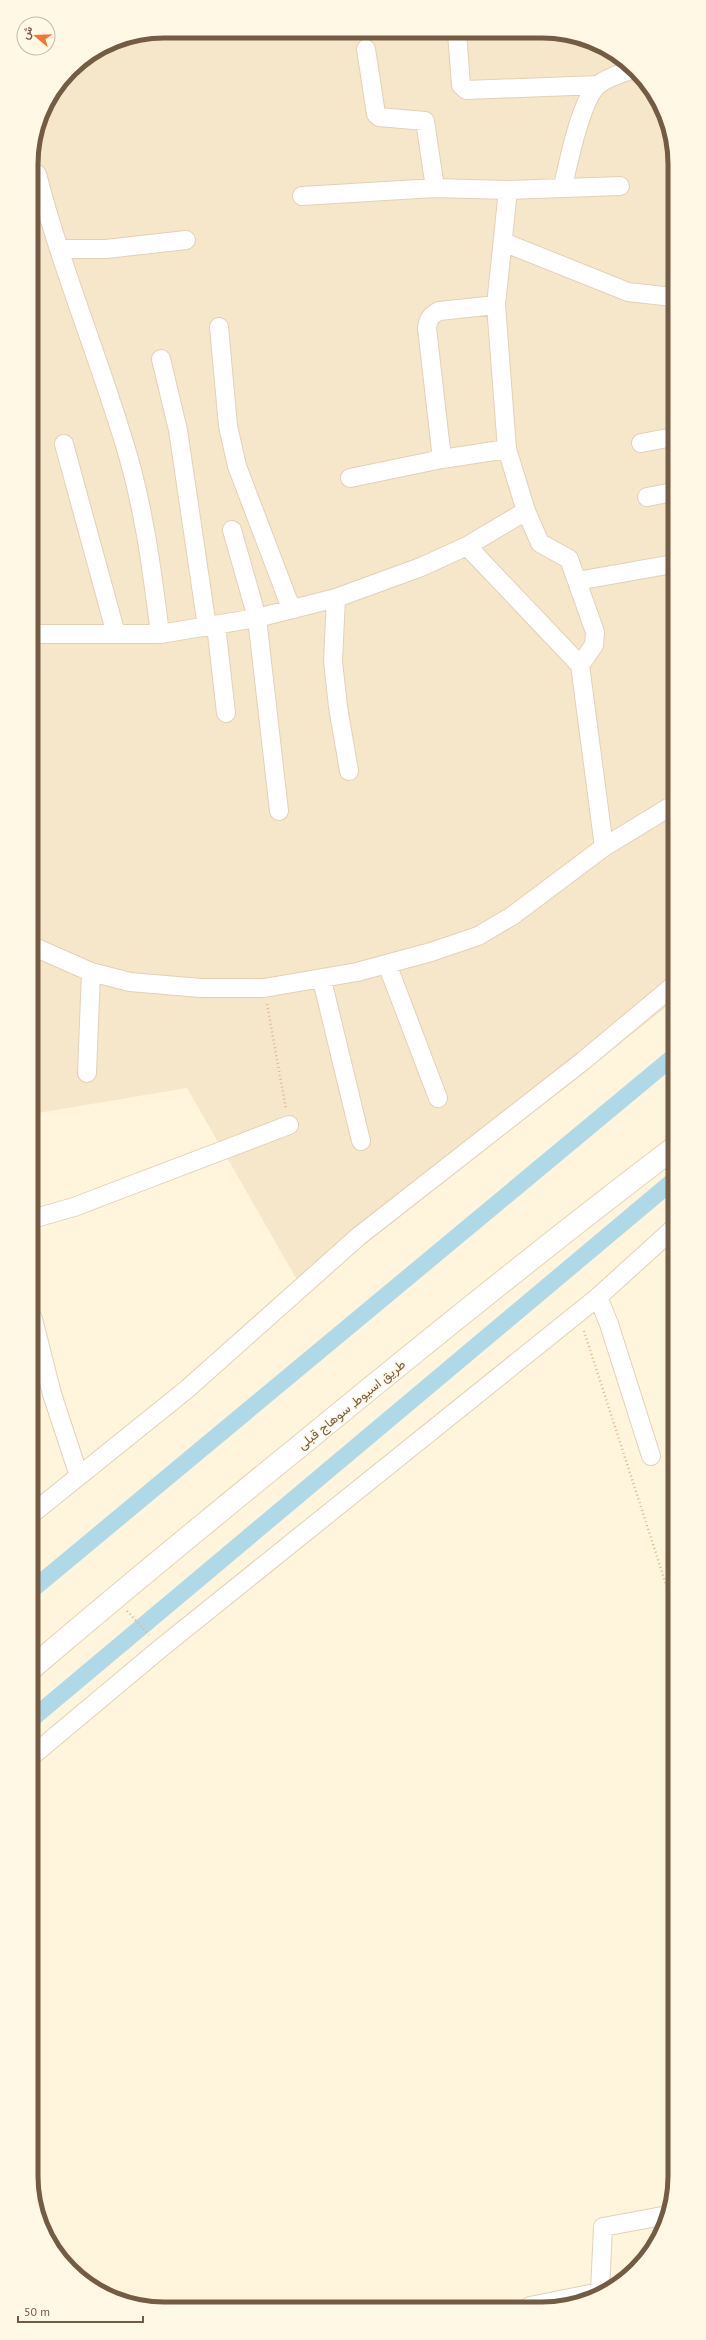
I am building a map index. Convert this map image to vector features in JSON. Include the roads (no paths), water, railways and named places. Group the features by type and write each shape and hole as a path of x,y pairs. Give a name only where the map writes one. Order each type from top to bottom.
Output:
{"main road":[{"name":"طريق اسيوط, سوهاج قبلى","path":"38,1663 114,1598 345,1408 577,1221 668,1153"}],"street":[{"path":"457,38 460,85 466,90 598,85 628,72"},
{"path":"366,49 376,114 379,117 425,121 435,188"},
{"path":"562,186 578,127 591,94 598,85"},
{"path":"38,178 50,224 60,249 124,440 150,556 160,634"},
{"path":"302,196 435,188 508,190 562,186 620,186"},
{"path":"508,190 496,305 507,449 526,511 540,543 569,559 595,632 594,645 580,665"},
{"path":"60,249 106,249 186,240"},
{"path":"503,242 628,292 668,296"},
{"path":"442,459 428,321 433,314 439,311 496,305"},
{"path":"218,327 228,419 237,466 291,608"},
{"path":"161,359 178,430 226,713"},
{"path":"641,443 668,438"},
{"path":"64,444 116,634"},
{"path":"350,478 442,459 507,449"},
{"path":"648,496 668,493"},
{"path":"38,634 160,634 256,618 291,608 336,598 421,567 468,546 526,511"},
{"path":"232,530 256,618 279,811"},
{"path":"468,546 580,665 604,847"},
{"path":"577,581 668,565"},
{"path":"336,598 333,661 338,707 349,771"},
{"path":"38,949 91,972 130,982 201,988 264,988 322,980 387,964 478,936 512,916 604,847 668,808"},
{"path":"387,964 438,1098"},
{"path":"87,1073 91,972"},
{"path":"322,980 360,1141"},
{"path":"38,1509 186,1390 359,1236 583,1061 668,990"},
{"path":"38,1217 74,1207 289,1125"},
{"path":"38,1751 161,1648 598,1297 668,1233"},
{"path":"598,1297 611,1330 651,1456"},
{"path":"38,1342 52,1394 79,1476"},
{"path":"600,2287 603,2227 661,2216"},
{"path":"550,2302 580,2296"}],"waterway":[{"path":"38,1585 668,1061"},
{"path":"38,1714 668,1185"}]}
